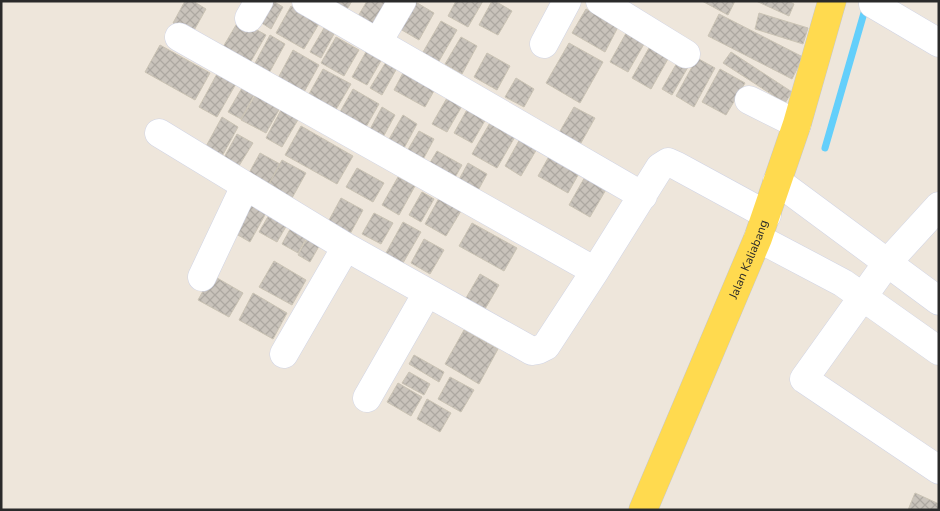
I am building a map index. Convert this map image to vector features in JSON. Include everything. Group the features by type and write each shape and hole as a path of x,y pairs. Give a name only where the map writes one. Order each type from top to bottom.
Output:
{"main road":[{"name":"Jalan Kaliabang","path":"643,510 762,227 797,124 832,1"}],"street":[{"path":"306,1 643,196"},
{"path":"378,42 402,1"},
{"path":"544,44 567,1"},
{"path":"600,1 686,54"},
{"path":"873,4 939,43"},
{"path":"179,37 596,271"},
{"path":"749,100 797,124"},
{"path":"159,133 346,247 532,351 546,346 596,271 660,167 668,162 939,351"},
{"path":"777,181 939,302"},
{"path":"202,277 245,186"},
{"path":"939,206 887,263 804,380 939,470"},
{"path":"284,354 346,247"},
{"path":"367,398 427,293"}],"building":[{"path":"185,1 193,1 206,9 192,34 173,23"},
{"path":"273,1 283,7 271,29 257,20"},
{"path":"328,1 352,1 346,11"},
{"path":"367,1 397,1 380,31 357,18"},
{"path":"414,1 434,13 419,40 395,26"},
{"path":"456,1 483,1 468,27 448,16"},
{"path":"492,1 512,11 498,35 479,25"},
{"path":"702,1 735,1 728,15"},
{"path":"756,1 788,1 794,4 789,16"},
{"path":"291,6 320,22 304,49 276,33"},
{"path":"586,9 618,27 605,52 572,33"},
{"path":"759,13 808,28 803,44 755,29"},
{"path":"719,14 803,57 792,79 708,36"},
{"path":"239,20 266,35 250,63 223,47"},
{"path":"441,21 457,30 435,68 419,59"},
{"path":"630,26 648,37 628,72 610,62"},
{"path":"324,28 334,34 321,58 310,52"},
{"path":"270,35 285,44 268,75 253,67"},
{"path":"336,37 359,50 344,76 321,63"},
{"path":"461,37 477,46 462,74 445,64"},
{"path":"654,39 673,50 651,89 632,78"},
{"path":"569,43 603,62 580,103 546,83"},
{"path":"160,45 210,73 195,100 145,72"},
{"path":"293,50 319,65 303,94 277,80"},
{"path":"367,50 382,59 367,85 352,77"},
{"path":"731,52 792,92 785,103 723,63"},
{"path":"487,53 510,66 497,90 474,77"},
{"path":"682,54 692,60 672,95 662,89"},
{"path":"697,58 715,68 694,107 676,96"},
{"path":"386,62 397,68 382,95 370,88"},
{"path":"323,69 351,84 331,118 304,103"},
{"path":"720,69 745,83 726,115 702,102"},
{"path":"404,71 435,89 425,107 394,90"},
{"path":"218,72 237,82 217,117 199,107"},
{"path":"516,78 534,89 524,107 505,97"},
{"path":"242,88 254,95 241,119 228,112"},
{"path":"353,89 379,104 362,134 336,119"},
{"path":"451,91 466,99 447,132 432,124"},
{"path":"256,94 280,108 266,133 241,120"},
{"path":"469,106 487,117 472,143 454,133"},
{"path":"382,107 395,115 381,141 368,133"},
{"path":"574,107 595,118 577,150 556,138"},
{"path":"282,108 299,118 282,147 266,138"},
{"path":"403,115 417,124 403,150 388,141"},
{"path":"222,117 238,127 220,160 204,150"},
{"path":"491,121 516,135 497,168 472,154"},
{"path":"301,126 353,156 337,184 285,155"},
{"path":"419,131 434,139 419,167 403,158"},
{"path":"237,134 253,143 237,169 222,161"},
{"path":"521,137 538,147 521,176 505,166"},
{"path":"437,151 462,165 453,181 428,166"},
{"path":"552,151 582,168 568,193 538,176"},
{"path":"260,153 280,164 269,184 249,173"},
{"path":"282,160 306,173 292,198 269,184"},
{"path":"468,163 487,174 475,196 456,185"},
{"path":"357,168 384,183 373,202 346,187"},
{"path":"590,168 611,181 590,217 569,205"},
{"path":"398,177 415,186 399,215 382,205"},
{"path":"422,192 434,199 421,222 409,215"},
{"path":"252,193 271,204 250,242 231,231"},
{"path":"341,198 363,210 350,234 328,222"},
{"path":"439,198 461,211 446,236 425,224"},
{"path":"273,208 291,218 277,242 259,232"},
{"path":"374,213 393,223 381,244 362,234"},
{"path":"294,222 310,231 298,253 282,244"},
{"path":"403,222 421,232 403,263 386,253"},
{"path":"472,223 517,248 504,271 459,246"},
{"path":"309,235 322,241 310,262 298,255"},
{"path":"424,239 444,250 430,274 411,263"},
{"path":"274,261 306,280 292,305 259,287"},
{"path":"480,274 499,285 485,309 466,298"},
{"path":"212,275 243,293 229,317 198,300"},
{"path":"253,293 287,313 273,339 239,320"},
{"path":"464,330 498,349 479,384 445,364"},
{"path":"414,355 444,372 439,382 409,364"},
{"path":"409,372 430,384 424,395 402,383"},
{"path":"450,377 474,390 461,412 438,399"},
{"path":"398,383 422,397 411,416 387,402"},
{"path":"427,399 451,413 440,432 417,419"},
{"path":"915,493 939,504 938,510 908,510"}],"waterway":[{"path":"825,148 866,6"}]}
